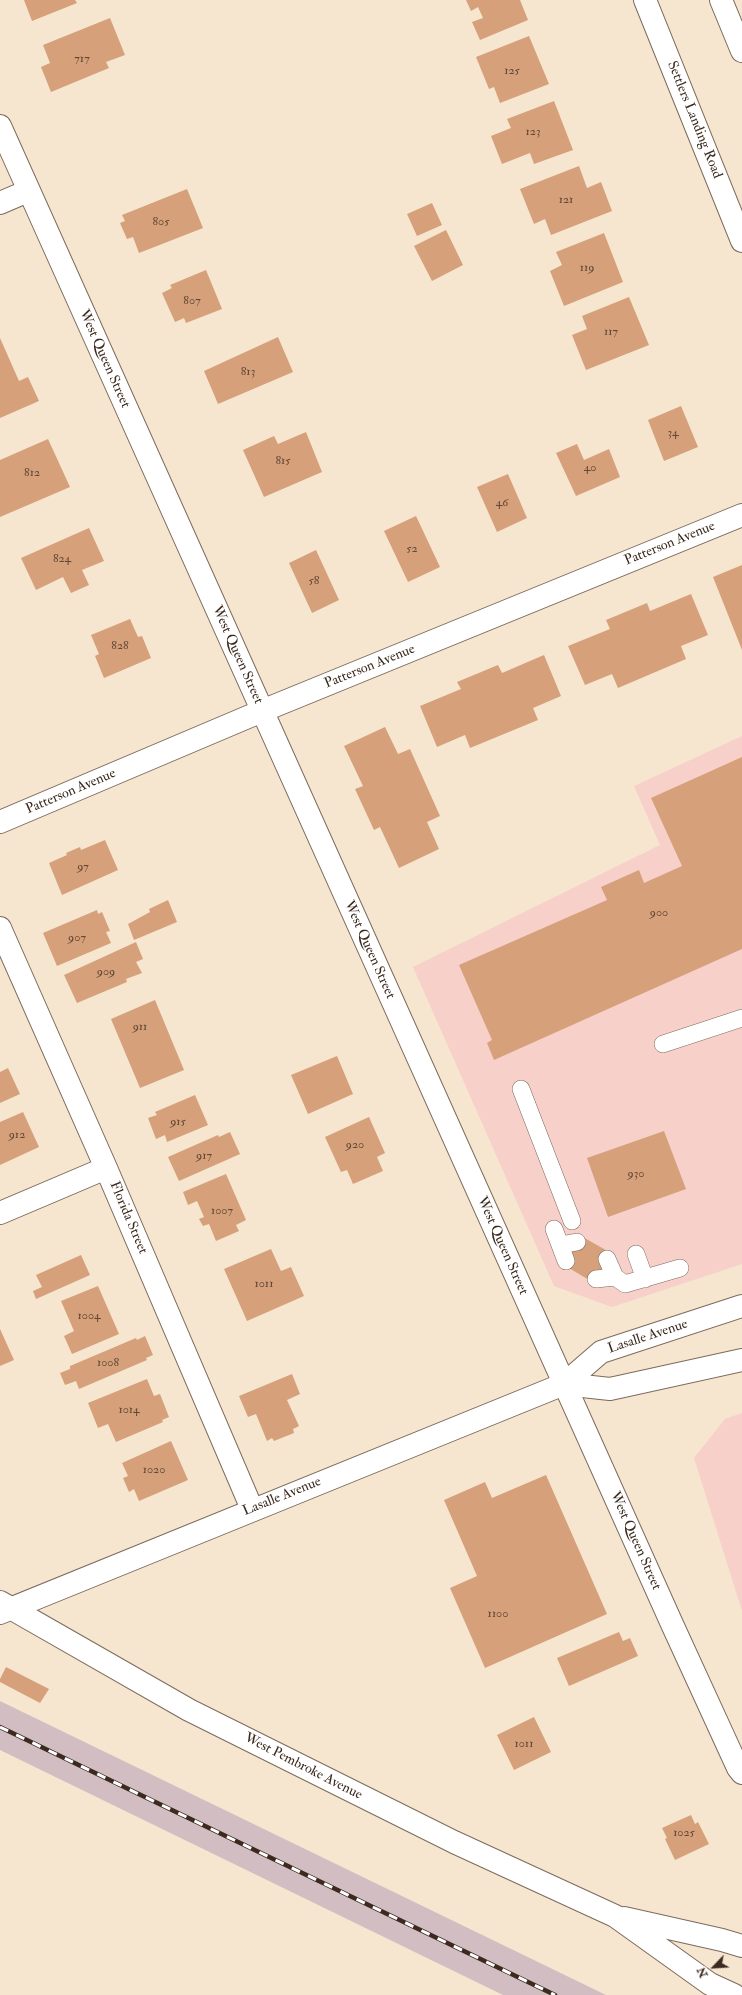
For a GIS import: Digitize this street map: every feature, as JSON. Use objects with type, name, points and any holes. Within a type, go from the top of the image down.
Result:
[{"type":"street","name":"Settlers Landing Road","points":[[645,0],[742,241]]},
{"type":"street","points":[[722,0],[742,51]]},
{"type":"street","name":"West Queen Street","points":[[0,126],[564,1384],[734,1761],[742,1773]]},
{"type":"street","points":[[0,203],[28,191]]},
{"type":"street","name":"Patterson Avenue","points":[[0,822],[262,711],[742,515]]},
{"type":"street","name":"Florida Street","points":[[0,928],[106,1168],[252,1509]]},
{"type":"street","points":[[0,1213],[106,1168]]},
{"type":"street","name":"Lasalle Avenue","points":[[3,1608],[564,1384],[601,1352],[742,1306]]},
{"type":"street","name":"Lasalle Avenue","points":[[564,1384],[610,1389],[742,1360]]},
{"type":"street","name":"West Pembroke Avenue","points":[[3,1608],[189,1710],[454,1842],[615,1916],[710,1984],[734,1995]]},
{"type":"street","name":"West Pembroke Avenue","points":[[615,1916],[722,1940],[742,1946]]},
{"type":"lane","points":[[663,1044],[742,1018]]},
{"type":"lane","points":[[521,1089],[572,1221]]},
{"type":"lane","points":[[554,1229],[563,1253],[577,1242]]},
{"type":"lane","points":[[636,1254],[645,1279]]},
{"type":"lane","points":[[608,1259],[615,1277],[625,1284],[680,1268]]},
{"type":"lane","points":[[596,1279],[615,1277]]},
{"type":"shaded area","points":[[742,736],[742,1264],[612,1307],[554,1286],[413,967],[660,845],[634,786]]},
{"type":"shaded area","points":[[742,1413],[742,1611],[694,1458],[725,1419]]},
{"type":"shaded area","points":[[0,1701],[606,1995],[503,1995],[0,1750]]},
{"type":"building","points":[[24,0],[75,0],[77,3],[32,21]]},
{"type":"building","points":[[466,0],[520,0],[528,20],[480,40],[472,22],[483,18],[478,7],[471,11]]},
{"type":"building","points":[[110,18],[125,55],[106,62],[109,68],[51,92],[41,67],[50,63],[43,45]]},
{"type":"building","points":[[529,36],[549,84],[500,103],[494,87],[489,89],[476,57]]},
{"type":"building","points":[[554,101],[573,150],[534,164],[530,153],[502,164],[491,136],[511,128],[507,119]]},
{"type":"building","points":[[579,166],[587,188],[601,182],[612,211],[551,235],[545,219],[534,224],[520,189]]},
{"type":"building","points":[[187,189],[203,228],[139,253],[133,237],[127,239],[120,223],[125,221],[122,215]]},
{"type":"building","points":[[432,203],[442,225],[417,236],[407,214]]},
{"type":"building","points":[[446,230],[463,265],[432,281],[414,246]]},
{"type":"building","points":[[604,233],[623,282],[564,306],[550,271],[562,265],[556,252]]},
{"type":"building","points":[[206,270],[222,309],[186,323],[184,318],[175,322],[162,293],[172,288],[170,285]]},
{"type":"building","points":[[629,297],[649,345],[586,370],[572,335],[587,329],[582,316]]},
{"type":"building","points":[[278,337],[293,372],[218,404],[204,371]]},
{"type":"building","points":[[0,338],[19,381],[28,377],[39,401],[0,418]]},
{"type":"building","points":[[681,406],[698,447],[664,461],[648,420]]},
{"type":"building","points":[[306,432],[322,472],[264,497],[243,450],[274,436],[278,444]]},
{"type":"building","points":[[48,439],[70,487],[0,517],[0,460]]},
{"type":"building","points":[[577,444],[584,460],[609,449],[620,477],[576,496],[556,453]]},
{"type":"building","points":[[508,474],[527,518],[497,532],[477,487]]},
{"type":"building","points":[[416,516],[440,567],[408,582],[384,531]]},
{"type":"building","points":[[89,528],[104,561],[82,570],[89,585],[71,593],[63,577],[36,590],[21,558]]},
{"type":"building","points":[[316,550],[339,600],[312,613],[289,563]]},
{"type":"building","points":[[742,565],[742,650],[713,577]]},
{"type":"building","points":[[691,594],[708,635],[681,646],[686,659],[618,688],[612,674],[585,685],[568,646],[610,629],[606,620],[647,603],[650,611]]},
{"type":"building","points":[[130,619],[138,637],[142,636],[151,658],[104,678],[95,656],[99,654],[91,635]]},
{"type":"building","points":[[544,655],[561,696],[533,708],[538,720],[470,748],[465,735],[437,747],[420,706],[461,689],[457,682],[498,665],[502,673]]},
{"type":"building","points":[[385,727],[398,754],[410,749],[440,816],[427,822],[439,849],[399,868],[380,827],[374,830],[355,789],[363,786],[344,746]]},
{"type":"building","points":[[742,757],[742,949],[494,1060],[487,1043],[492,1040],[459,965],[607,900],[601,887],[639,870],[644,883],[682,866],[651,798]]},
{"type":"building","points":[[105,840],[118,870],[62,895],[49,863],[80,847],[81,850]]},
{"type":"building","points":[[168,900],[177,922],[134,940],[128,924],[150,912],[149,909]]},
{"type":"building","points":[[97,910],[98,914],[102,912],[110,931],[106,932],[111,943],[57,966],[43,933]]},
{"type":"building","points":[[136,942],[143,959],[136,962],[142,973],[126,979],[127,982],[77,1003],[64,975]]},
{"type":"building","points":[[155,1000],[184,1070],[140,1088],[111,1019]]},
{"type":"building","points":[[337,1056],[353,1094],[308,1114],[291,1075]]},
{"type":"building","points":[[8,1068],[20,1094],[0,1103],[0,1072]]},
{"type":"building","points":[[195,1095],[208,1125],[167,1142],[165,1135],[156,1139],[148,1118],[157,1115],[155,1112]]},
{"type":"building","points":[[23,1112],[39,1147],[0,1165],[0,1122]]},
{"type":"building","points":[[369,1117],[385,1153],[377,1157],[383,1171],[353,1184],[347,1170],[341,1172],[325,1137]]},
{"type":"building","points":[[664,1131],[686,1189],[608,1217],[587,1158]]},
{"type":"building","points":[[230,1132],[240,1154],[179,1181],[168,1157],[218,1135],[219,1137]]},
{"type":"building","points":[[226,1174],[246,1220],[236,1225],[239,1231],[216,1241],[209,1224],[203,1226],[199,1219],[204,1217],[197,1201],[188,1205],[183,1192]]},
{"type":"building","points":[[581,1236],[611,1253],[594,1283],[564,1265]]},
{"type":"building","points":[[271,1249],[281,1271],[291,1267],[304,1296],[247,1321],[224,1269]]},
{"type":"building","points":[[81,1255],[90,1275],[36,1299],[33,1291],[42,1287],[36,1275]]},
{"type":"building","points":[[98,1286],[119,1334],[72,1354],[64,1336],[74,1331],[61,1301]]},
{"type":"building","points":[[0,1329],[14,1360],[0,1366]]},
{"type":"building","points":[[145,1336],[153,1355],[146,1358],[147,1360],[79,1389],[76,1381],[65,1385],[60,1373],[70,1369],[70,1366],[136,1338],[137,1340]]},
{"type":"building","points":[[292,1374],[300,1394],[287,1400],[299,1426],[293,1429],[294,1433],[274,1441],[272,1438],[267,1441],[256,1414],[248,1417],[239,1396]]},
{"type":"building","points":[[147,1379],[154,1396],[160,1394],[169,1417],[162,1420],[163,1422],[116,1442],[108,1424],[98,1428],[88,1403]]},
{"type":"building","points":[[171,1441],[188,1480],[139,1501],[134,1489],[129,1492],[123,1478],[128,1476],[122,1463]]},
{"type":"building","points":[[546,1475],[607,1614],[485,1668],[450,1588],[477,1576],[444,1500],[485,1482],[492,1498]]},
{"type":"building","points":[[619,1632],[623,1641],[630,1638],[638,1656],[569,1686],[557,1658]]},
{"type":"building","points":[[6,1667],[49,1689],[40,1703],[0,1682]]},
{"type":"building","points":[[534,1717],[551,1752],[514,1770],[497,1735]]},
{"type":"building","points":[[691,1815],[695,1824],[698,1822],[709,1844],[675,1860],[665,1839],[667,1838],[662,1828]]},
{"type":"railway","points":[[0,1727],[555,1995]]}]
